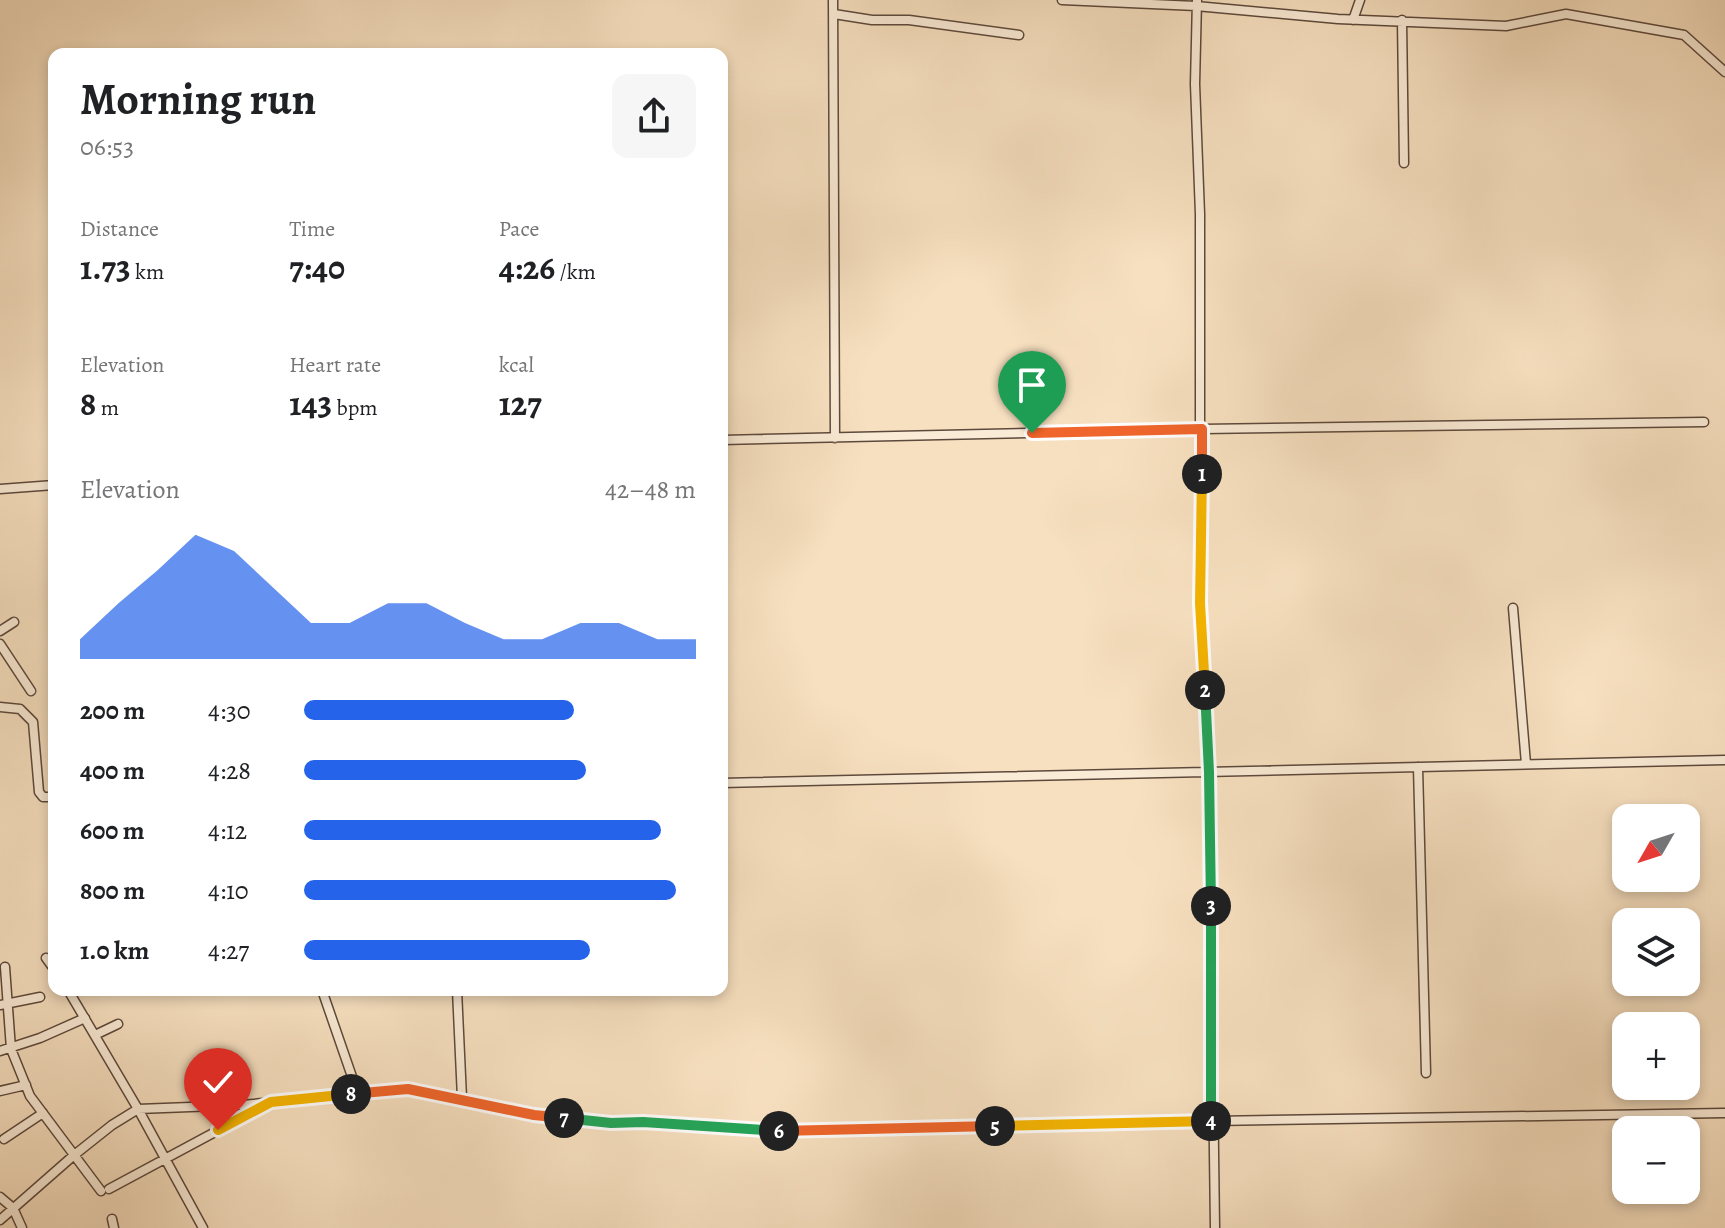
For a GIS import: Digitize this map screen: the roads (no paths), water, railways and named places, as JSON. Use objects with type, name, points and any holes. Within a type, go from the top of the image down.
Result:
[{"type":"street","points":[[833,0],[835,438]]},
{"type":"street","points":[[1062,0],[1196,3],[1353,20],[1506,26],[1566,14],[1684,35],[1725,72]]},
{"type":"street","points":[[1353,20],[1360,0]]},
{"type":"street","points":[[1196,3],[1202,429],[1200,603],[1209,772],[1215,1228]]},
{"type":"street","points":[[834,14],[872,20],[909,20],[1019,35]]},
{"type":"street","points":[[1402,20],[1404,163]]},
{"type":"street","points":[[728,440],[1704,422]]},
{"type":"street","points":[[0,489],[48,485]]},
{"type":"street","points":[[1513,608],[1526,764]]},
{"type":"street","points":[[0,631],[14,622]]},
{"type":"street","points":[[0,644],[31,691]]},
{"type":"street","points":[[0,707],[20,709],[33,722],[39,792],[43,797],[48,797]]},
{"type":"street","points":[[728,783],[1725,760]]},
{"type":"street","points":[[1418,767],[1426,1073]]},
{"type":"street","points":[[5,967],[4,1004],[11,1049],[26,1085],[73,1156],[105,1190],[271,1102]]},
{"type":"street","points":[[72,996],[203,1228]]},
{"type":"street","points":[[324,996],[358,1094]]},
{"type":"street","points":[[457,996],[462,1098]]},
{"type":"street","points":[[4,1004],[40,997]]},
{"type":"street","points":[[0,1051],[85,1018]]},
{"type":"street","points":[[95,1035],[118,1024]]},
{"type":"street","points":[[0,1091],[26,1085]]},
{"type":"street","points":[[0,1220],[73,1156],[138,1109],[271,1102],[408,1089],[534,1115],[611,1123],[643,1122],[757,1131],[1725,1113]]},
{"type":"street","points":[[4,1139],[43,1113]]},
{"type":"street","points":[[0,1197],[13,1208],[22,1228]]}]
